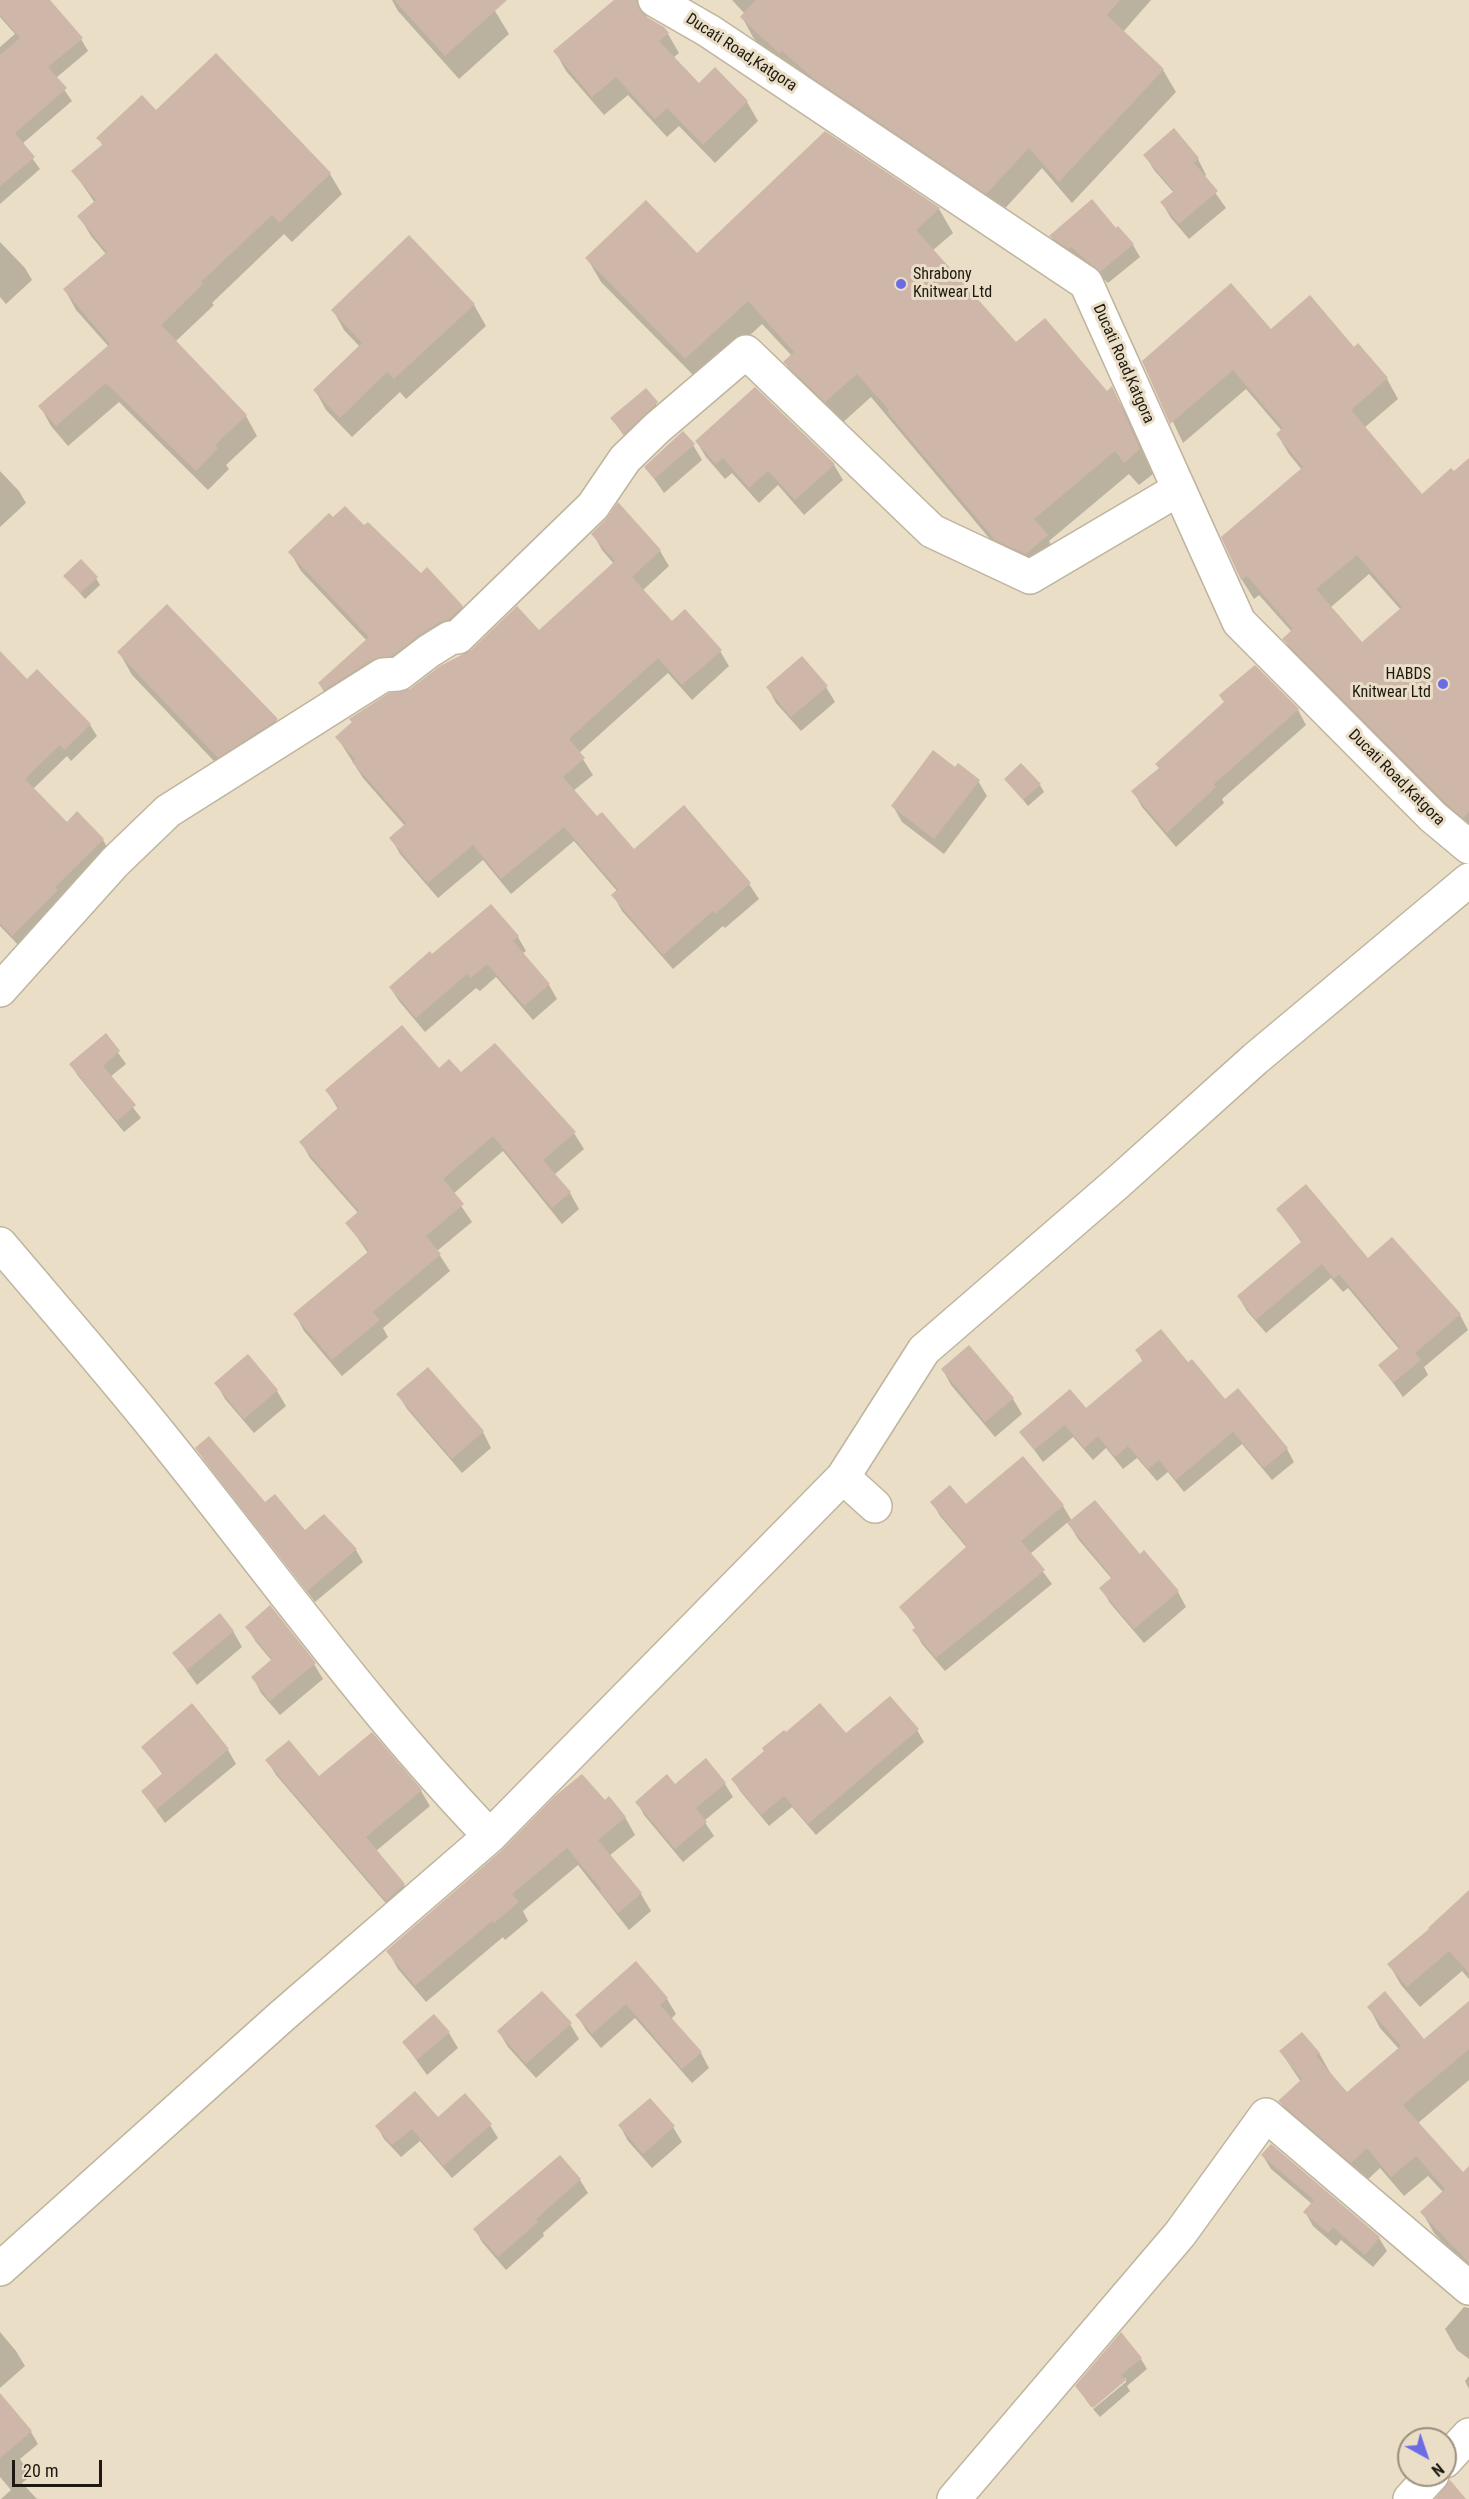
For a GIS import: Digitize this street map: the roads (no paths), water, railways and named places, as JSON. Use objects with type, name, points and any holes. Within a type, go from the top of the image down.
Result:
[{"type":"street","name":"Ducati Road,Katgora","points":[[655,0],[709,31],[1086,283],[1239,622],[1433,817],[1469,847]]},
{"type":"street","points":[[0,990],[115,862],[168,811],[384,675],[399,674],[429,651],[450,638],[458,637],[593,506],[625,459],[657,428],[747,352],[932,531],[1030,576],[1179,489]]},
{"type":"street","points":[[0,2269],[282,2016],[490,1836],[843,1478],[924,1350],[1116,1184],[1255,1059],[1469,880]]},
{"type":"street","points":[[0,1244],[166,1442],[315,1634],[438,1783],[490,1836]]},
{"type":"street","points":[[843,1478],[875,1506]]},
{"type":"street","points":[[954,2499],[1180,2234],[1266,2115],[1469,2288]]},
{"type":"street","points":[[1457,2448],[1469,2435]]},
{"type":"street","points":[[1410,2499],[1421,2487]]},
{"type":"place","name":"Shrabony Knitwear Ltd","points":[[901,284]]},
{"type":"place","name":"HABDS Knitwear Ltd","points":[[1443,684]]}]
